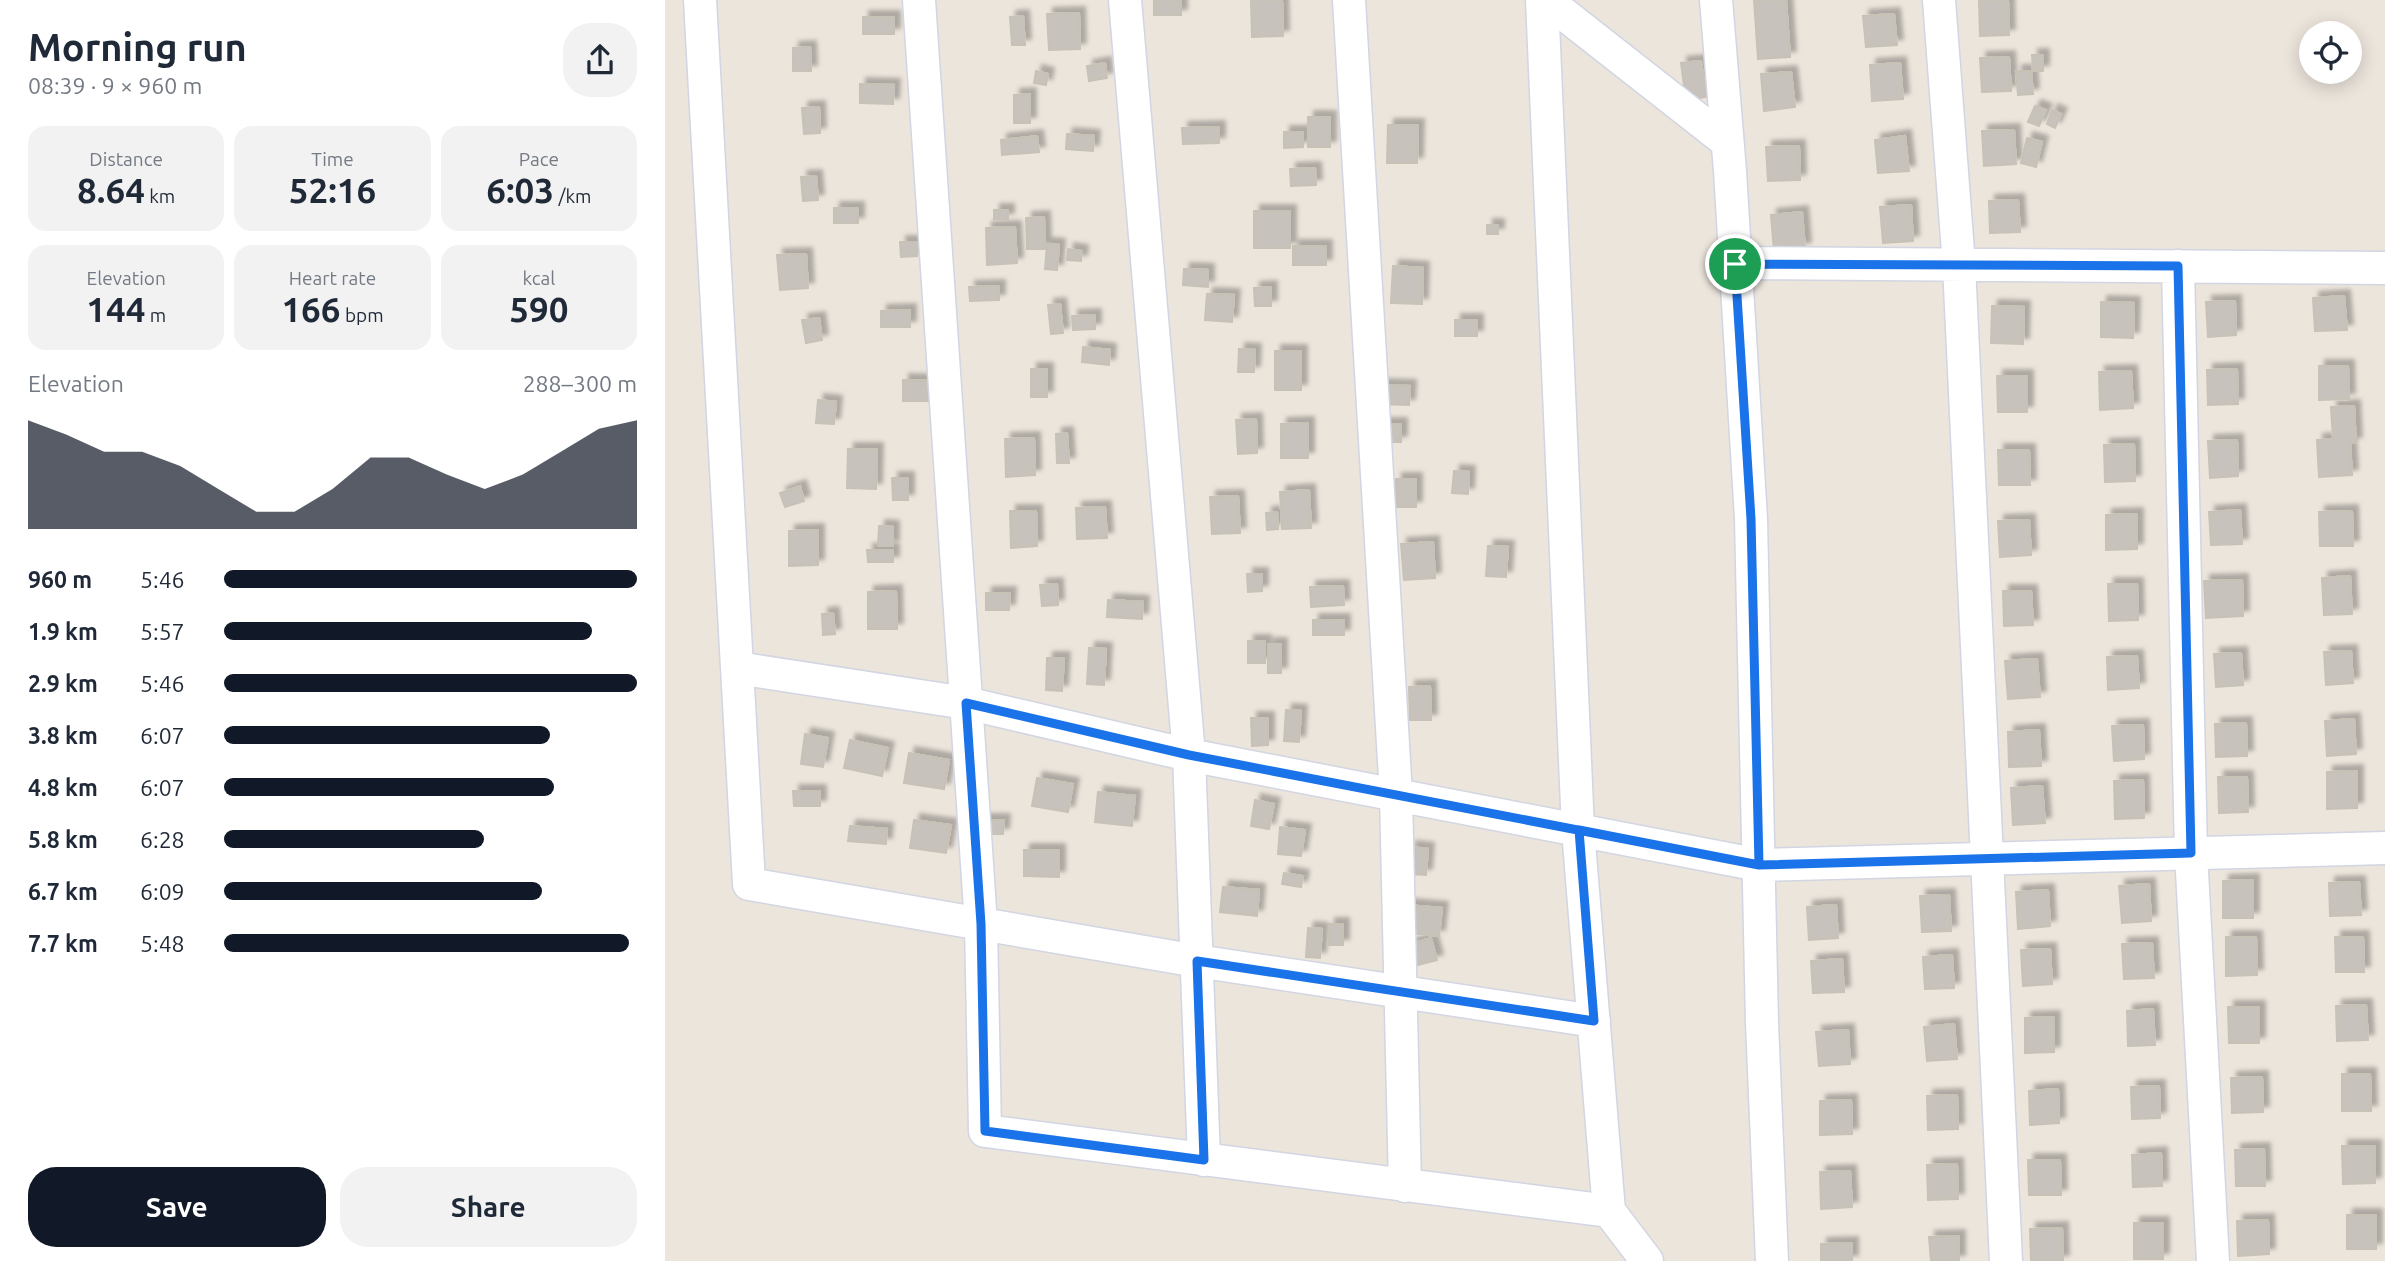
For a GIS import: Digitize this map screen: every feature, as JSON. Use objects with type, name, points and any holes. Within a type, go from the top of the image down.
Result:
[{"type":"street","points":[[700,0],[749,884],[1197,961],[1594,1021]]},
{"type":"street","points":[[919,0],[981,924],[985,1131],[1609,1211]]},
{"type":"street","points":[[1125,0],[1189,755],[1204,1160]]},
{"type":"street","points":[[1349,0],[1396,795],[1405,1186]]},
{"type":"street","points":[[1544,0],[1727,142]]},
{"type":"street","points":[[1544,0],[1579,830],[1609,1211],[1647,1261]]},
{"type":"street","points":[[1716,0],[1751,519],[1772,1261]]},
{"type":"street","points":[[1939,0],[1959,264],[2006,1261]]},
{"type":"street","points":[[1735,264],[2385,268]]},
{"type":"street","points":[[2178,266],[2191,853],[2213,1261]]},
{"type":"street","points":[[737,668],[966,703],[1189,755],[1759,865],[2385,848]]},
{"type":"building","points":[[1154,0],[1181,0],[1181,15],[1154,15]]},
{"type":"building","points":[[1251,0],[1282,0],[1283,36],[1252,37]]},
{"type":"building","points":[[1754,0],[1786,0],[1790,57],[1758,59]]},
{"type":"building","points":[[1979,0],[2008,0],[2009,35],[1980,36]]},
{"type":"building","points":[[1079,13],[1080,49],[1049,50],[1047,14]]},
{"type":"building","points":[[1894,14],[1897,45],[1866,47],[1863,16]]},
{"type":"building","points":[[1023,16],[1025,45],[1012,45],[1010,17]]},
{"type":"building","points":[[863,17],[894,17],[894,34],[863,34]]},
{"type":"building","points":[[810,47],[811,71],[793,71],[793,48]]},
{"type":"building","points":[[2032,55],[2043,55],[2043,71],[2033,71]]},
{"type":"building","points":[[2009,57],[2011,91],[1982,92],[1980,58]]},
{"type":"building","points":[[1701,61],[1706,97],[1686,100],[1681,63]]},
{"type":"building","points":[[1105,63],[1107,78],[1089,81],[1087,66]]},
{"type":"building","points":[[1900,63],[1903,99],[1872,101],[1870,65]]},
{"type":"building","points":[[1036,71],[1048,74],[1046,85],[1034,83]]},
{"type":"building","points":[[2016,71],[2031,71],[2033,94],[2018,95]]},
{"type":"building","points":[[1791,72],[1795,107],[1764,111],[1761,74]]},
{"type":"building","points":[[860,84],[894,85],[893,104],[860,103]]},
{"type":"building","points":[[1030,94],[1030,123],[1014,123],[1014,95]]},
{"type":"building","points":[[2035,106],[2046,110],[2039,126],[2028,122]]},
{"type":"building","points":[[819,107],[820,133],[804,134],[802,108]]},
{"type":"building","points":[[2052,110],[2061,114],[2055,128],[2047,124]]},
{"type":"building","points":[[1308,117],[1330,117],[1330,147],[1308,147]]},
{"type":"building","points":[[1388,125],[1418,125],[1417,163],[1387,163]]},
{"type":"building","points":[[1219,127],[1219,143],[1183,144],[1182,128]]},
{"type":"building","points":[[2014,130],[2016,164],[1984,166],[1982,131]]},
{"type":"building","points":[[1284,132],[1303,132],[1303,147],[1284,148]]},
{"type":"building","points":[[1067,134],[1094,136],[1093,151],[1066,149]]},
{"type":"building","points":[[1037,136],[1039,152],[1002,155],[1001,140]]},
{"type":"building","points":[[1905,136],[1909,171],[1878,173],[1875,140]]},
{"type":"building","points":[[2027,138],[2042,142],[2036,167],[2021,163]]},
{"type":"building","points":[[1799,146],[1800,180],[1768,181],[1766,147]]},
{"type":"building","points":[[1315,168],[1316,185],[1291,186],[1290,169]]},
{"type":"building","points":[[816,176],[818,200],[803,201],[801,177]]},
{"type":"building","points":[[2018,200],[2020,232],[1990,233],[1989,201]]},
{"type":"building","points":[[1911,205],[1913,241],[1883,243],[1880,207]]},
{"type":"building","points":[[834,208],[858,208],[858,223],[834,223]]},
{"type":"building","points":[[994,210],[1008,210],[1008,219],[994,219]]},
{"type":"building","points":[[1254,211],[1290,211],[1290,248],[1254,248]]},
{"type":"building","points":[[1802,212],[1805,248],[1774,251],[1771,215]]},
{"type":"building","points":[[1044,217],[1045,249],[1027,249],[1026,218]]},
{"type":"building","points":[[1487,225],[1498,225],[1498,234],[1487,234]]},
{"type":"building","points":[[1015,227],[1017,263],[987,265],[986,228]]},
{"type":"building","points":[[900,242],[917,242],[917,256],[901,257]]},
{"type":"building","points":[[1047,244],[1059,245],[1057,270],[1045,269]]},
{"type":"building","points":[[1293,246],[1326,246],[1326,265],[1293,265]]},
{"type":"building","points":[[1068,249],[1082,251],[1081,261],[1067,260]]},
{"type":"building","points":[[806,254],[808,288],[780,290],[777,255]]},
{"type":"building","points":[[1393,266],[1423,268],[1422,304],[1391,303]]},
{"type":"building","points":[[1184,269],[1208,270],[1208,287],[1183,285]]},
{"type":"building","points":[[999,286],[999,300],[970,301],[969,287]]},
{"type":"building","points":[[1271,287],[1271,306],[1255,306],[1254,288]]},
{"type":"building","points":[[1207,294],[1234,295],[1232,322],[1205,320]]},
{"type":"building","points":[[2344,296],[2347,330],[2315,331],[2313,298]]},
{"type":"building","points":[[2235,301],[2236,335],[2208,337],[2206,302]]},
{"type":"building","points":[[2101,302],[2134,303],[2133,338],[2101,337]]},
{"type":"building","points":[[1060,304],[1063,333],[1051,334],[1048,305]]},
{"type":"building","points":[[1992,306],[2024,307],[2023,344],[1991,343]]},
{"type":"building","points":[[910,310],[910,327],[881,327],[881,311]]},
{"type":"building","points":[[1095,315],[1095,329],[1073,330],[1072,316]]},
{"type":"building","points":[[819,318],[822,340],[806,343],[802,320]]},
{"type":"building","points":[[1455,320],[1477,320],[1477,336],[1455,336]]},
{"type":"building","points":[[1083,347],[1110,350],[1109,365],[1082,362]]},
{"type":"building","points":[[1239,349],[1255,350],[1254,372],[1238,372]]},
{"type":"building","points":[[1275,351],[1301,351],[1301,390],[1275,390]]},
{"type":"building","points":[[2319,366],[2348,366],[2349,399],[2319,400]]},
{"type":"building","points":[[1031,369],[1047,369],[1047,397],[1031,397]]},
{"type":"building","points":[[2237,369],[2238,404],[2208,405],[2207,370]]},
{"type":"building","points":[[2131,371],[2133,408],[2100,410],[2099,372]]},
{"type":"building","points":[[1997,376],[2027,376],[2027,412],[1998,412]]},
{"type":"building","points":[[903,380],[933,381],[933,401],[903,401]]},
{"type":"building","points":[[1376,385],[1410,386],[1409,405],[1376,404]]},
{"type":"building","points":[[818,400],[836,402],[834,424],[816,423]]},
{"type":"building","points":[[2354,406],[2356,443],[2350,443],[2352,475],[2319,477],[2317,440],[2333,439],[2331,407]]},
{"type":"building","points":[[1256,419],[1257,453],[1238,454],[1236,420]]},
{"type":"building","points":[[1308,423],[1308,458],[1281,458],[1281,424]]},
{"type":"building","points":[[1379,424],[1401,424],[1401,442],[1379,442]]},
{"type":"building","points":[[1067,433],[1069,463],[1057,463],[1056,434]]},
{"type":"building","points":[[1034,438],[1035,475],[1006,477],[1005,439]]},
{"type":"building","points":[[2237,440],[2238,476],[2210,478],[2208,441]]},
{"type":"building","points":[[2134,444],[2135,481],[2105,482],[2104,445]]},
{"type":"building","points":[[848,449],[877,449],[876,489],[847,488]]},
{"type":"building","points":[[1998,450],[2029,450],[2030,485],[1999,485]]},
{"type":"building","points":[[1454,471],[1469,472],[1468,494],[1452,493]]},
{"type":"building","points":[[892,478],[908,478],[908,500],[893,500]]},
{"type":"building","points":[[1396,479],[1416,479],[1416,507],[1396,507]]},
{"type":"building","points":[[800,486],[804,501],[785,507],[780,493]]},
{"type":"building","points":[[1309,490],[1311,528],[1282,529],[1280,492]]},
{"type":"building","points":[[1238,496],[1240,533],[1212,534],[1210,497]]},
{"type":"building","points":[[1105,507],[1107,538],[1077,539],[1076,508]]},
{"type":"building","points":[[2240,510],[2242,544],[2211,545],[2209,512]]},
{"type":"building","points":[[1010,511],[1036,511],[1037,546],[1011,548]]},
{"type":"building","points":[[2352,511],[2353,546],[2320,546],[2319,512]]},
{"type":"building","points":[[1277,512],[1278,529],[1267,530],[1266,513]]},
{"type":"building","points":[[2137,514],[2137,549],[2106,550],[2106,515]]},
{"type":"building","points":[[2029,520],[2031,555],[2000,557],[1998,521]]},
{"type":"building","points":[[879,526],[893,527],[893,546],[878,546]]},
{"type":"building","points":[[818,530],[818,565],[789,566],[789,531]]},
{"type":"building","points":[[1433,542],[1435,578],[1404,580],[1401,544]]},
{"type":"building","points":[[1488,546],[1508,547],[1506,577],[1486,576]]},
{"type":"building","points":[[867,550],[893,550],[893,562],[868,562]]},
{"type":"building","points":[[1247,574],[1262,574],[1262,591],[1248,592]]},
{"type":"building","points":[[2350,576],[2352,614],[2324,615],[2322,578]]},
{"type":"building","points":[[2242,580],[2243,616],[2206,618],[2204,581]]},
{"type":"building","points":[[1057,584],[1058,605],[1042,606],[1040,585]]},
{"type":"building","points":[[2108,584],[2137,584],[2138,620],[2109,621]]},
{"type":"building","points":[[1343,586],[1344,605],[1311,607],[1310,587]]},
{"type":"building","points":[[896,591],[897,629],[868,629],[868,592]]},
{"type":"building","points":[[2003,591],[2031,591],[2033,625],[2004,626]]},
{"type":"building","points":[[986,593],[1010,593],[1009,610],[986,610]]},
{"type":"building","points":[[1108,600],[1143,602],[1142,619],[1107,617]]},
{"type":"building","points":[[833,613],[835,634],[823,635],[822,614]]},
{"type":"building","points":[[1313,620],[1344,620],[1344,635],[1313,635]]},
{"type":"building","points":[[1248,641],[1265,641],[1265,663],[1248,663]]},
{"type":"building","points":[[1268,644],[1281,644],[1281,673],[1268,673]]},
{"type":"building","points":[[1089,648],[1106,649],[1104,685],[1087,684]]},
{"type":"building","points":[[2351,651],[2353,683],[2326,685],[2324,652]]},
{"type":"building","points":[[2241,653],[2243,685],[2216,687],[2214,654]]},
{"type":"building","points":[[2137,656],[2139,688],[2108,690],[2107,657]]},
{"type":"building","points":[[1047,658],[1064,658],[1062,691],[1046,690]]},
{"type":"building","points":[[2037,659],[2040,697],[2008,699],[2005,661]]},
{"type":"building","points":[[1430,686],[1431,720],[1410,720],[1409,687]]},
{"type":"building","points":[[1286,710],[1301,711],[1299,742],[1284,741]]},
{"type":"building","points":[[1251,718],[1268,718],[1268,745],[1252,746]]},
{"type":"building","points":[[2354,719],[2356,754],[2327,756],[2325,721]]},
{"type":"building","points":[[2246,723],[2247,756],[2216,757],[2215,724]]},
{"type":"building","points":[[2143,725],[2144,759],[2114,761],[2112,726]]},
{"type":"building","points":[[2039,730],[2041,766],[2009,767],[2008,732]]},
{"type":"building","points":[[805,734],[828,738],[823,767],[801,764]]},
{"type":"building","points":[[850,740],[888,748],[882,776],[844,768]]},
{"type":"building","points":[[909,753],[949,760],[944,789],[904,783]]},
{"type":"building","points":[[2357,771],[2357,808],[2327,809],[2327,772]]},
{"type":"building","points":[[2218,777],[2247,777],[2248,812],[2219,813]]},
{"type":"building","points":[[1037,778],[1073,784],[1068,812],[1032,806]]},
{"type":"building","points":[[2143,780],[2144,818],[2115,819],[2114,781]]},
{"type":"building","points":[[2042,786],[2045,823],[2013,825],[2011,788]]},
{"type":"building","points":[[793,791],[820,791],[820,806],[794,806]]},
{"type":"building","points":[[1098,792],[1135,796],[1132,826],[1095,822]]},
{"type":"building","points":[[1255,800],[1274,804],[1269,829],[1251,826]]},
{"type":"building","points":[[914,820],[951,825],[946,853],[910,848]]},
{"type":"building","points":[[978,820],[1004,820],[1003,834],[978,834]]},
{"type":"building","points":[[850,826],[887,829],[886,844],[848,841]]},
{"type":"building","points":[[1280,827],[1305,830],[1301,856],[1278,854]]},
{"type":"building","points":[[1410,847],[1428,849],[1426,875],[1409,874]]},
{"type":"building","points":[[1024,850],[1059,850],[1059,877],[1024,876]]},
{"type":"building","points":[[1284,873],[1303,876],[1301,887],[1282,884]]},
{"type":"building","points":[[2253,880],[2253,918],[2223,918],[2223,881]]},
{"type":"building","points":[[2359,882],[2361,915],[2330,916],[2329,883]]},
{"type":"building","points":[[2149,884],[2151,921],[2122,923],[2119,886]]},
{"type":"building","points":[[1223,887],[1259,890],[1257,916],[1220,912]]},
{"type":"building","points":[[2048,890],[2050,926],[2018,929],[2016,892]]},
{"type":"building","points":[[1949,895],[1951,931],[1922,932],[1920,896]]},
{"type":"building","points":[[1407,905],[1442,908],[1439,936],[1405,933]]},
{"type":"building","points":[[1836,905],[1838,938],[1809,940],[1807,907]]},
{"type":"building","points":[[1329,924],[1343,924],[1343,945],[1329,945]]},
{"type":"building","points":[[1308,928],[1322,929],[1320,958],[1306,957]]},
{"type":"building","points":[[2226,937],[2256,937],[2257,975],[2226,976]]},
{"type":"building","points":[[2335,937],[2363,937],[2364,972],[2336,972]]},
{"type":"building","points":[[1431,938],[1437,960],[1414,966],[1408,945]]},
{"type":"building","points":[[2152,943],[2154,978],[2124,979],[2122,944]]},
{"type":"building","points":[[2050,949],[2052,984],[2023,986],[2021,950]]},
{"type":"building","points":[[1952,955],[1954,988],[1925,989],[1923,957]]},
{"type":"building","points":[[1842,959],[1844,992],[1813,993],[1811,961]]},
{"type":"building","points":[[2366,1005],[2368,1040],[2337,1041],[2336,1006]]},
{"type":"building","points":[[2228,1007],[2259,1007],[2259,1043],[2229,1043]]},
{"type":"building","points":[[2153,1009],[2155,1045],[2128,1046],[2127,1011]]},
{"type":"building","points":[[2054,1017],[2054,1052],[2025,1053],[2025,1018]]},
{"type":"building","points":[[1954,1024],[1957,1059],[1927,1061],[1924,1027]]},
{"type":"building","points":[[1848,1030],[1850,1064],[1819,1066],[1816,1032]]},
{"type":"building","points":[[2342,1074],[2370,1074],[2371,1111],[2342,1111]]},
{"type":"building","points":[[2262,1077],[2263,1112],[2232,1113],[2231,1078]]},
{"type":"building","points":[[2159,1086],[2160,1118],[2132,1119],[2131,1087]]},
{"type":"building","points":[[2058,1089],[2059,1123],[2030,1125],[2029,1091]]},
{"type":"building","points":[[1957,1095],[1958,1129],[1928,1130],[1927,1096]]},
{"type":"building","points":[[1851,1100],[1852,1134],[1820,1135],[1820,1101]]},
{"type":"building","points":[[2342,1146],[2375,1146],[2375,1183],[2343,1184]]},
{"type":"building","points":[[2264,1149],[2265,1186],[2236,1186],[2235,1150]]},
{"type":"building","points":[[2161,1153],[2162,1186],[2133,1187],[2132,1155]]},
{"type":"building","points":[[2028,1160],[2060,1160],[2061,1195],[2029,1195]]},
{"type":"building","points":[[1957,1164],[1958,1199],[1928,1200],[1927,1165]]},
{"type":"building","points":[[1850,1171],[1852,1207],[1821,1209],[1820,1172]]},
{"type":"building","points":[[2347,1215],[2376,1215],[2376,1249],[2347,1249]]},
{"type":"building","points":[[2268,1220],[2269,1254],[2238,1256],[2237,1221]]},
{"type":"building","points":[[2134,1223],[2163,1223],[2163,1259],[2134,1259]]},
{"type":"building","points":[[2062,1228],[2063,1261],[2031,1261],[2030,1229]]},
{"type":"building","points":[[1959,1236],[1959,1261],[1931,1261],[1929,1237]]},
{"type":"building","points":[[1852,1243],[1852,1261],[1821,1261],[1821,1244]]},
{"type":"route","points":[[1735,264],[1751,519],[1759,865],[1189,755],[966,703],[981,924],[985,1131],[1204,1160],[1197,961],[1594,1021],[1579,830],[1759,865],[2191,853],[2178,266],[1735,264]]}]
